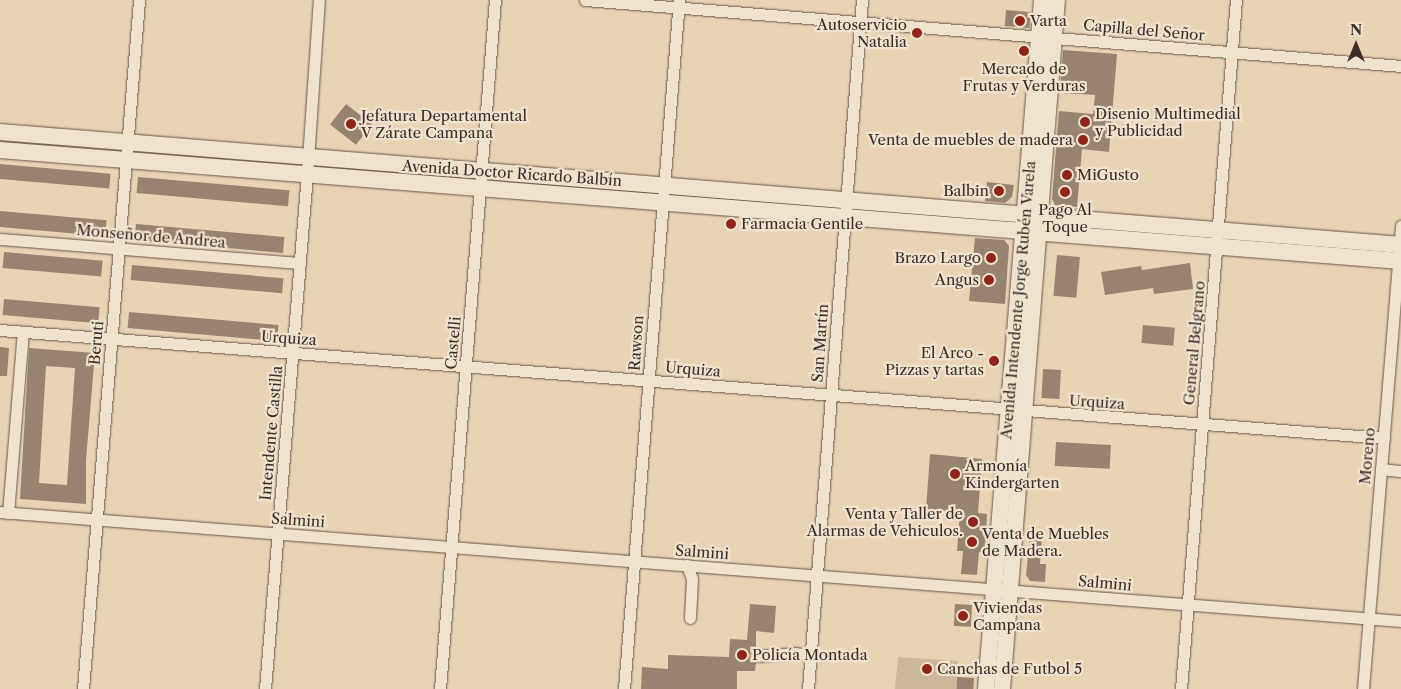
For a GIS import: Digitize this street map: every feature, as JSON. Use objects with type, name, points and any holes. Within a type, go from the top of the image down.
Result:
[{"type":"main road","name":"Avenida Intendente Jorge Rubén Varela","points":[[1002,689],[1002,590],[1046,37],[1042,0]]},
{"type":"main road","name":"Avenida Intendente Jorge Rubén Varela","points":[[1046,37],[1057,0]]},
{"type":"main road","name":"Avenida Doctor Ricardo Balbín","points":[[0,132],[127,143],[480,188],[662,202],[846,209],[1400,253]]},
{"type":"main road","name":"Avenida Doctor Ricardo Balbín","points":[[0,150],[126,160],[482,171],[664,184],[846,209]]},
{"type":"main road","name":"Avenida Intendente Jorge Rubén Varela","points":[[986,689],[1002,590]]},
{"type":"street","name":"Beruti","points":[[83,689],[138,0]]},
{"type":"street","name":"Intendente Castilla","points":[[265,689],[293,353],[319,0]]},
{"type":"street","name":"Castelli","points":[[440,689],[495,0]]},
{"type":"street","name":"Capilla del Señor","points":[[585,0],[678,4],[1401,66]]},
{"type":"street","name":"San Martín","points":[[808,689],[862,0]]},
{"type":"street","name":"General Belgrano","points":[[1181,689],[1236,0]]},
{"type":"street","name":"Rawson","points":[[624,689],[678,4]]},
{"type":"street","name":"Moreno","points":[[1363,689],[1401,226]]},
{"type":"street","name":"Monseñor de Andrea","points":[[0,239],[300,263]]},
{"type":"street","name":"Urquiza","points":[[0,330],[1016,411],[1384,438]]},
{"type":"street","points":[[4,512],[23,332]]},
{"type":"street","points":[[1381,469],[1401,471]]},
{"type":"street","name":"Salmini","points":[[4,512],[1401,621]]},
{"type":"street","points":[[687,565],[692,579],[690,618]]},
{"type":"street","points":[[756,656],[795,653],[811,655]]},
{"type":"shaded area","name":"Canchas de Futbol 5","points":[[898,657],[958,661],[956,689],[895,689]]},
{"type":"building","name":"Varta","points":[[1006,10],[1031,12],[1030,28],[1005,26]]},
{"type":"building","points":[[1063,50],[1117,54],[1109,152],[1082,149],[1077,207],[1055,205],[1052,199],[1059,111],[1093,114],[1095,95],[1060,93]]},
{"type":"building","name":"Jefatura Departamental V Zárate Campana","points":[[346,104],[372,124],[356,145],[330,124]]},
{"type":"building","points":[[0,164],[111,174],[109,189],[0,179]]},
{"type":"building","points":[[138,177],[289,190],[288,206],[137,193]]},
{"type":"building","name":"Balbin","points":[[987,182],[1014,185],[1012,197],[1005,203],[985,201]]},
{"type":"building","points":[[0,211],[107,220],[105,236],[0,227]]},
{"type":"building","points":[[136,224],[284,237],[283,253],[135,240]]},
{"type":"building","points":[[975,238],[1004,240],[1009,246],[1005,304],[969,301]]},
{"type":"building","points":[[4,252],[103,261],[101,277],[3,268]]},
{"type":"building","points":[[1057,255],[1080,257],[1076,298],[1053,296]]},
{"type":"building","points":[[1190,263],[1193,289],[1154,294],[1153,288],[1105,295],[1101,272],[1141,266],[1142,270]]},
{"type":"building","points":[[132,265],[283,278],[282,293],[131,280]]},
{"type":"building","points":[[4,299],[100,307],[98,323],[3,315]]},
{"type":"building","points":[[129,312],[278,325],[277,341],[128,328]]},
{"type":"building","points":[[1143,325],[1175,328],[1173,346],[1141,343]]},
{"type":"building","points":[[0,347],[9,348],[7,376],[0,376]]},
{"type":"building","points":[[29,348],[95,353],[86,460],[86,504],[20,499]],"holes":[[[46,366],[75,368],[67,485],[39,483]]]},
{"type":"building","points":[[1043,369],[1061,370],[1059,399],[1041,398]]},
{"type":"building","points":[[1056,442],[1111,445],[1110,469],[1055,466]]},
{"type":"building","name":"Armonía Kindergarten","points":[[930,454],[982,459],[978,513],[987,514],[985,553],[979,552],[977,575],[961,574],[963,551],[957,551],[960,512],[926,509]]},
{"type":"building","points":[[1030,537],[1042,538],[1040,564],[1046,564],[1045,582],[1030,581],[1026,575]]},
{"type":"building","points":[[750,604],[776,606],[774,633],[756,631],[756,648],[751,650],[749,656],[750,661],[756,663],[755,671],[737,671],[737,689],[641,689],[642,667],[668,669],[668,655],[729,657],[730,639],[747,640]]},
{"type":"building","name":"Viviendas Campana","points":[[955,604],[972,605],[971,627],[954,626]]},
{"type":"building","points":[[957,677],[974,678],[973,689],[956,689]]},
{"type":"place","name":"Varta","points":[[1020,21]]},
{"type":"place","name":"Autoservicio Natalia","points":[[917,33]]},
{"type":"place","name":"Mercado de Frutas y Verduras","points":[[1024,51]]},
{"type":"place","name":"Disenio Multimedial y Publicidad","points":[[1085,122]]},
{"type":"place","name":"Jefatura Departamental V Zárate Campana","points":[[351,124]]},
{"type":"place","name":"Venta de muebles de madera","points":[[1083,140]]},
{"type":"place","name":"MiGusto","points":[[1067,175]]},
{"type":"place","name":"Balbin","points":[[999,191]]},
{"type":"place","name":"Pago Al Toque","points":[[1065,192]]},
{"type":"place","name":"Farmacia Gentile","points":[[731,224]]},
{"type":"place","name":"Brazo Largo","points":[[991,258]]},
{"type":"place","name":"Angus","points":[[989,280]]},
{"type":"place","name":"El Arco - Pizzas y tartas","points":[[994,361]]},
{"type":"place","name":"Armonía Kindergarten","points":[[955,474]]},
{"type":"place","name":"Venta y Taller de Alarmas de Vehiculos.","points":[[973,522]]},
{"type":"place","name":"Venta de Muebles de Madera.","points":[[972,542]]},
{"type":"place","name":"Viviendas Campana","points":[[963,616]]},
{"type":"place","name":"Policía Montada","points":[[742,655]]},
{"type":"place","name":"Canchas de Futbol 5","points":[[927,669]]}]
